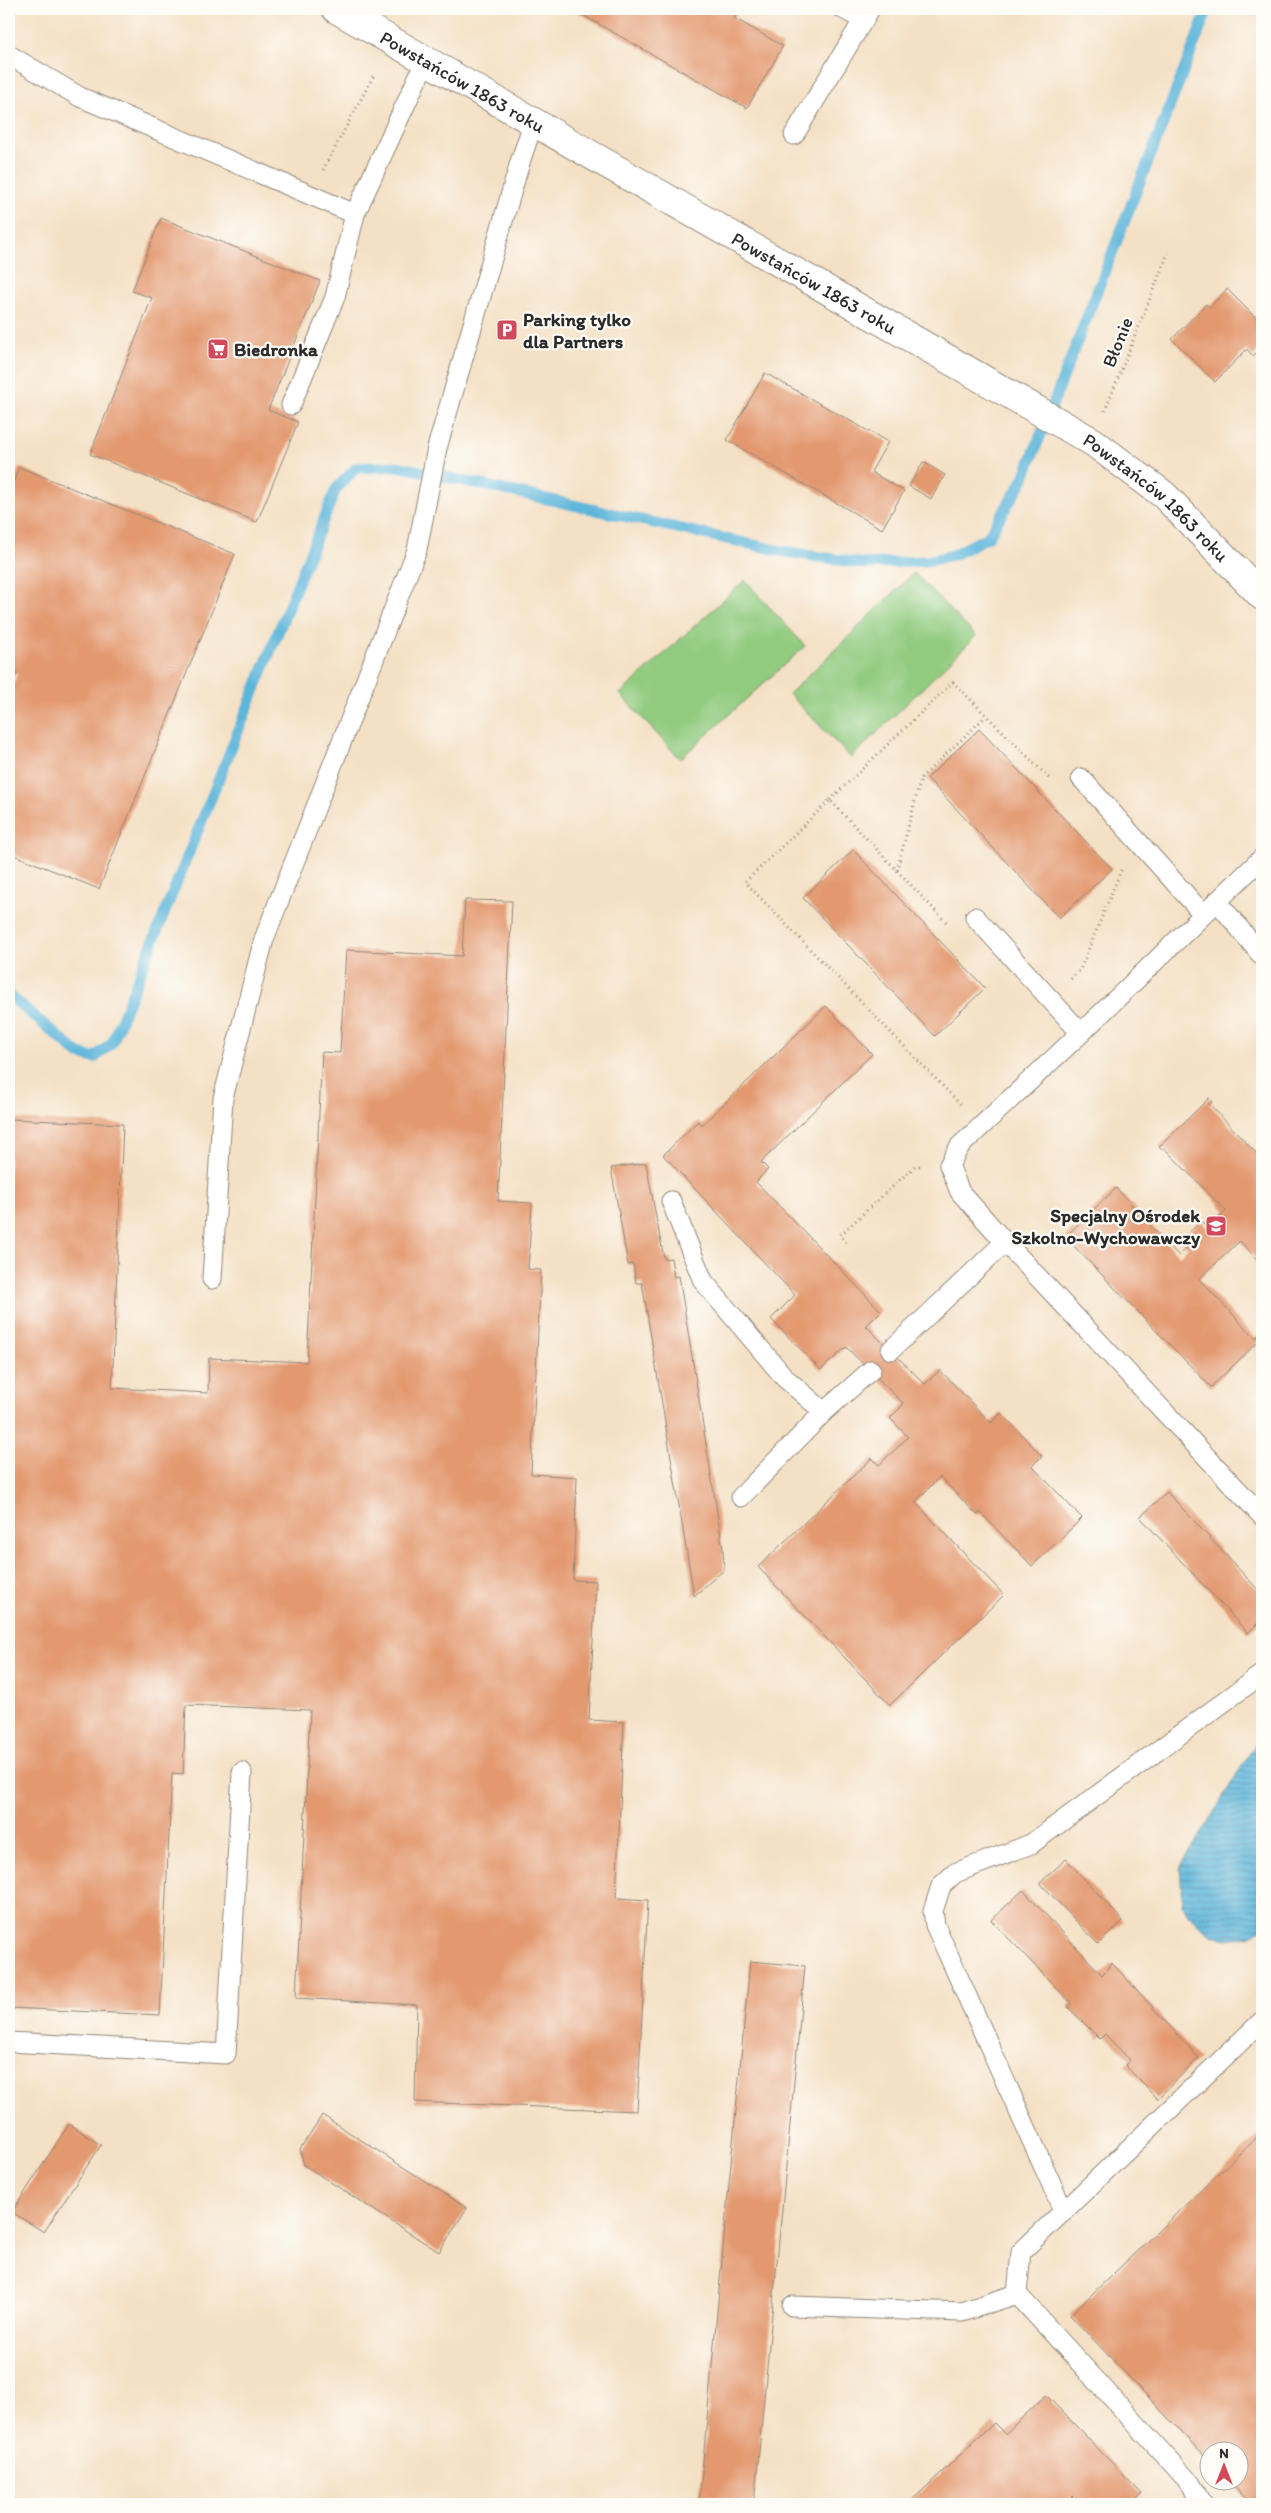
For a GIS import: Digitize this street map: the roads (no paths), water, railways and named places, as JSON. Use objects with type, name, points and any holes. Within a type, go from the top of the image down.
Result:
[{"type":"street","name":"Powstańców 1863 roku","points":[[336,9],[1086,437],[1164,495],[1262,596]]},
{"type":"lane","points":[[794,135],[867,14],[843,9]]},
{"type":"lane","points":[[9,55],[80,97],[355,214]]},
{"type":"lane","points":[[291,405],[335,297],[355,214],[426,60]]},
{"type":"lane","points":[[212,1279],[223,1098],[264,939],[417,550],[437,448],[521,159],[534,121]]},
{"type":"lane","points":[[1080,778],[1203,914]]},
{"type":"lane","points":[[1262,858],[1081,1033],[960,1146],[949,1165],[960,1192],[1004,1242],[1262,1516]]},
{"type":"lane","points":[[1217,902],[1262,956]]},
{"type":"lane","points":[[975,918],[1081,1033]]},
{"type":"lane","points":[[670,1201],[703,1281],[785,1378],[824,1412]]},
{"type":"lane","points":[[891,1350],[1004,1242]]},
{"type":"lane","points":[[741,1498],[824,1412],[871,1370]]},
{"type":"lane","points":[[1064,2212],[935,1925],[933,1911],[941,1886],[955,1873],[1031,1844],[1262,1674]]},
{"type":"lane","points":[[9,2042],[226,2054],[242,1772]]},
{"type":"lane","points":[[1202,2504],[1191,2484],[1017,2294],[1022,2252],[1262,2022]]},
{"type":"lane","points":[[792,2306],[962,2312],[1017,2294]]},
{"type":"water","points":[[1262,1733],[1262,1929],[1248,1936],[1227,1939],[1211,1934],[1193,1920],[1183,1905],[1180,1868]]},
{"type":"waterway","points":[[9,995],[79,1054],[94,1058],[112,1043],[336,489],[356,468],[397,466],[781,551],[865,564],[927,561],[953,555],[988,537],[1023,480],[1208,9]]},
{"type":"place","name":"Parking tylko dla Partners","points":[[507,330]]},
{"type":"place","name":"Biedronka","points":[[218,349]]},
{"type":"place","name":"Specjalny Ośrodek Szkolno-Wychowawczy","points":[[1216,1226]]}]
